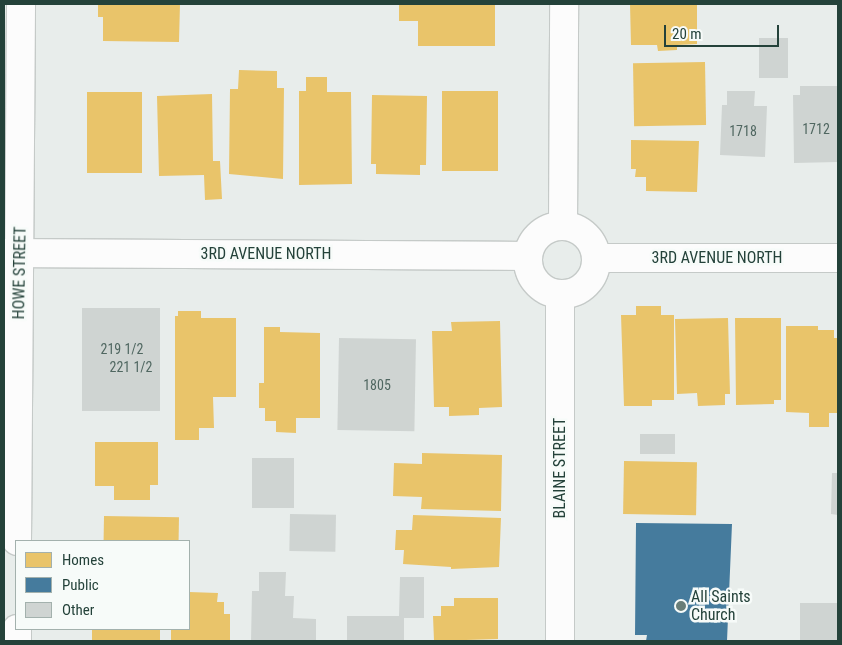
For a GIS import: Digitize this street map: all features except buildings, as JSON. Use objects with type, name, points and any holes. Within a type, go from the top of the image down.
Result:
[{"type":"street","name":"HOWE STREET","points":[[17,540],[12,253],[21,4]]},
{"type":"street","points":[[563,226],[564,4]]},
{"type":"street","points":[[563,226],[582,232],[590,240],[596,258],[594,273],[589,282],[571,294],[560,295],[540,287],[529,268],[528,256],[538,236],[548,229],[563,226]]},
{"type":"street","name":"3RD AVENUE NORTH","points":[[12,253],[528,256]]},
{"type":"street","name":"3RD AVENUE NORTH","points":[[596,258],[838,258]]},
{"type":"street","name":"BLAINE STREET","points":[[560,295],[560,641]]},
{"type":"place","name":"All Saints Church","points":[[681,606]]}]
